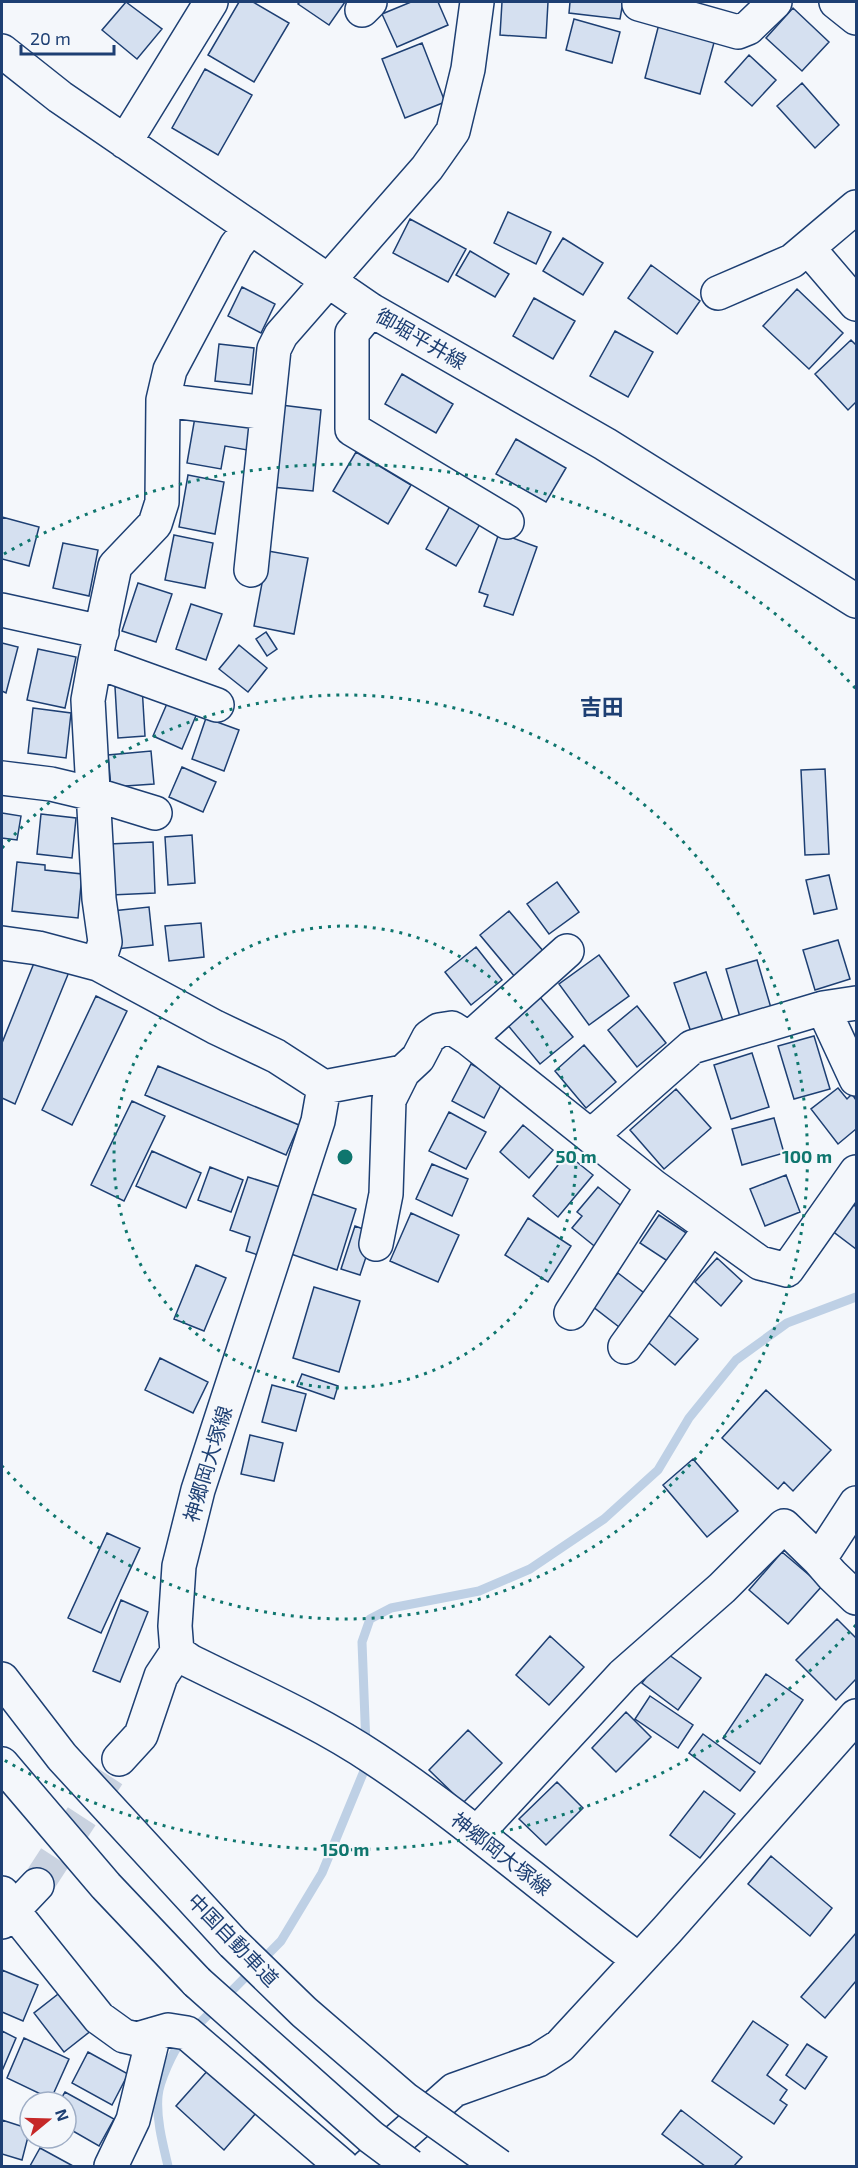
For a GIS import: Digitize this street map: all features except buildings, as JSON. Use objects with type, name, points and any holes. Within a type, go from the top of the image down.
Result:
[{"type":"main road","points":[[125,142],[211,2]]},
{"type":"main road","points":[[251,570],[273,349],[281,335],[427,168],[453,131],[468,69],[477,2]]},
{"type":"main road","points":[[639,2],[639,4],[738,32],[748,28],[775,2]]},
{"type":"main road","points":[[836,2],[856,18]]},
{"type":"main road","name":"御堀平井線","points":[[2,51],[60,97],[371,310],[605,444],[856,601]]},
{"type":"main road","points":[[718,293],[792,261],[856,207]]},
{"type":"main road","points":[[98,964],[105,942],[99,899],[88,700],[98,647],[115,566],[155,524],[162,502],[163,400],[170,370],[236,246],[250,228]]},
{"type":"main road","points":[[808,248],[856,304]]},
{"type":"main road","points":[[371,310],[352,333],[352,429],[507,522]]},
{"type":"main road","points":[[163,400],[267,413]]},
{"type":"main road","points":[[2,610],[98,647],[217,705]]},
{"type":"main road","points":[[2,778],[51,784],[155,813]]},
{"type":"main road","points":[[2,943],[38,948],[98,964],[215,1028],[276,1056],[324,1088],[403,1072]]},
{"type":"main road","points":[[469,1039],[567,951]]},
{"type":"main road","points":[[591,1136],[692,1047],[823,1008],[856,1004]]},
{"type":"main road","points":[[823,1008],[856,1079]]},
{"type":"main road","points":[[376,1244],[386,1194],[389,1100],[403,1072],[418,1058],[429,1037],[439,1030],[452,1028],[469,1039],[653,1186],[759,1263],[787,1270],[856,1172]]},
{"type":"main road","name":"神郷岡大塚線","points":[[324,1088],[318,1120],[198,1490],[179,1566],[175,1626],[177,1652],[190,1661],[319,1724],[367,1754],[477,1833],[639,1960]]},
{"type":"main road","points":[[571,1313],[653,1186]]},
{"type":"main road","points":[[625,1347],[710,1229]]},
{"type":"main road","points":[[819,1560],[856,1503]]},
{"type":"main road","points":[[477,1833],[623,1675],[722,1588],[784,1526],[856,1598]]},
{"type":"main road","points":[[119,1759],[141,1734],[161,1676],[177,1652]]},
{"type":"main road","name":"中国自動車道","points":[[2,1679],[62,1757],[233,1943],[304,2012],[405,2099],[499,2166]]},
{"type":"main road","points":[[368,2166],[454,2090],[538,2060],[560,2046],[856,1716]]},
{"type":"main road","points":[[5,1769],[106,1886],[197,1982],[372,2137],[410,2166]]},
{"type":"main road","points":[[37,1885],[6,1909],[99,2018],[124,2036],[137,2039],[168,2030],[187,2033],[342,2166]]},
{"type":"main road","points":[[111,2166],[133,2121],[154,2034]]},
{"type":"waterway","points":[[366,1746],[362,1642],[370,1619],[391,1608],[479,1591],[530,1569],[604,1519],[658,1470],[689,1418],[736,1360],[787,1323],[856,1297]]},
{"type":"waterway","points":[[192,2031],[281,1941],[322,1873],[364,1771],[365,1759]]},
{"type":"waterway","points":[[168,2166],[159,2123],[158,2096],[167,2067],[182,2041]]},
{"type":"tunnel","points":[[37,1885],[119,1759]]},
{"type":"district","name":"吉田","points":[[602,707]]}]
